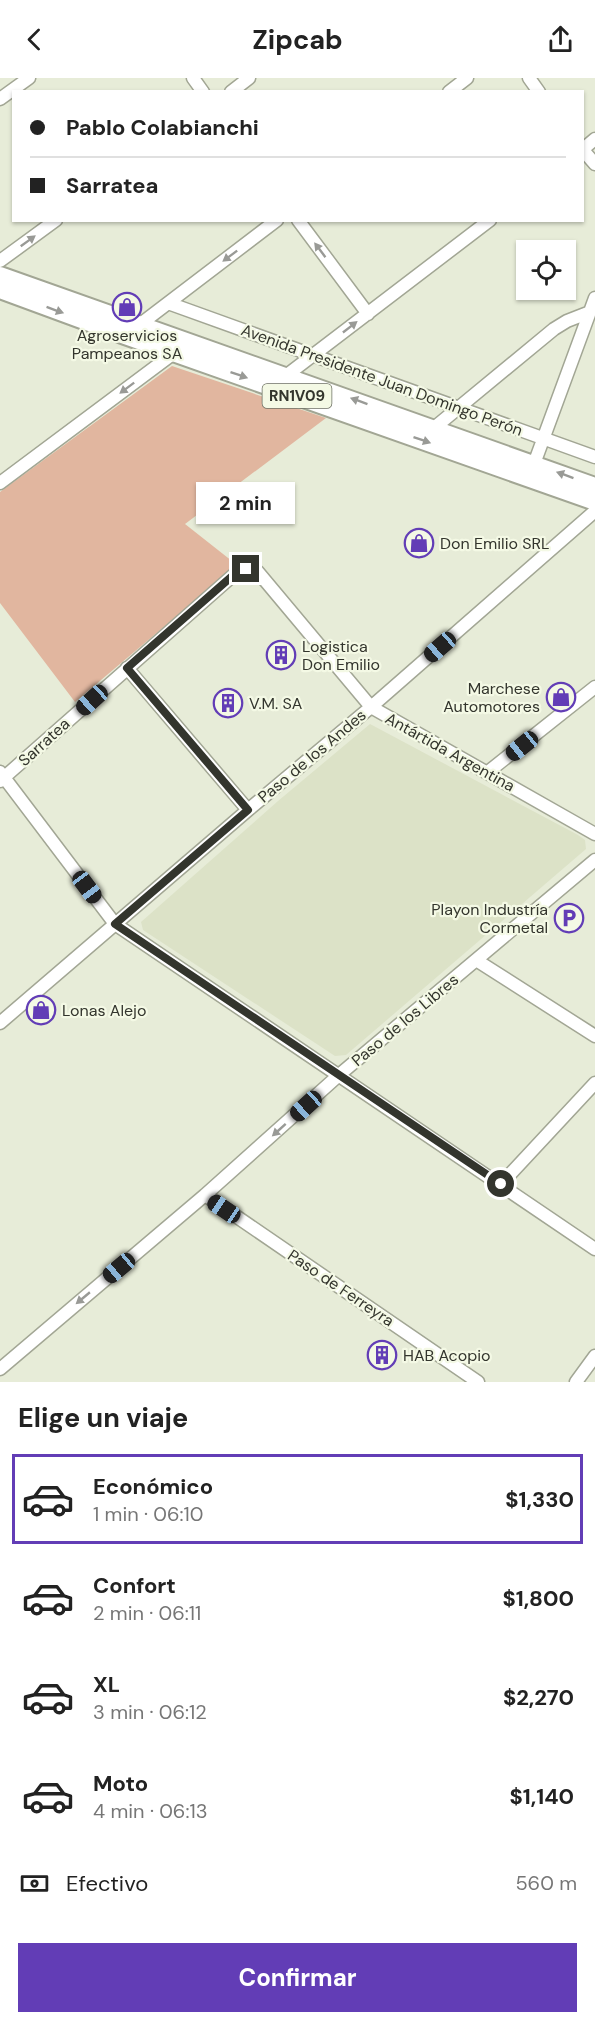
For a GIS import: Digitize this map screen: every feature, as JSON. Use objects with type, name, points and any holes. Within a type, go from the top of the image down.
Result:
[{"type":"main road","name":"Avenida Presidente Juan Domingo Perón","points":[[0,275],[595,486]]},
{"type":"main road","name":"RN1V09","points":[[0,290],[595,502]]},
{"type":"street","points":[[12,90],[29,78]]},
{"type":"street","points":[[234,90],[249,78]]},
{"type":"street","points":[[452,90],[467,78]]},
{"type":"street","points":[[584,152],[595,164]]},
{"type":"street","points":[[0,261],[53,222]]},
{"type":"street","points":[[125,336],[274,222]]},
{"type":"street","points":[[299,222],[368,314]]},
{"type":"street","points":[[287,375],[486,222]]},
{"type":"street","points":[[534,464],[595,298]]},
{"type":"street","name":"Avenida Presidente Juan Domingo Perón","points":[[168,303],[595,457]]},
{"type":"street","points":[[434,428],[554,329],[590,312]]},
{"type":"street","points":[[0,483],[174,353]]},
{"type":"street","name":"Paso de los Andes","points":[[0,1023],[371,707],[595,511]]},
{"type":"street","name":"Antártida Argentina","points":[[253,569],[258,572],[371,707],[595,834]]},
{"type":"street","name":"Sarratea","points":[[1,777],[238,571],[253,569]]},
{"type":"street","points":[[127,668],[248,810]]},
{"type":"street","points":[[488,772],[595,687]]},
{"type":"street","points":[[1,777],[112,927],[320,1072]]},
{"type":"street","name":"Paso de los Libres","points":[[0,1369],[205,1196],[339,1076],[595,861]]},
{"type":"street","points":[[112,927],[339,1076],[595,1249]]},
{"type":"street","points":[[476,960],[595,1036]]},
{"type":"street","points":[[501,1184],[595,1083]]},
{"type":"street","name":"Paso de Ferreyra","points":[[205,1196],[478,1382]]},
{"type":"street","points":[[576,1382],[595,1356]]},
{"type":"shaded area","points":[[172,366],[326,418],[185,524],[237,565],[75,702],[0,603],[0,492]]},
{"type":"shaded area","points":[[370,724],[578,835],[585,840],[586,849],[346,1055],[335,1056],[143,930],[141,922],[278,801]]},
{"type":"place","name":"Agroservicios Pampeanos SA","points":[[127,307]]},
{"type":"place","name":"Don Emilio SRL","points":[[419,543]]},
{"type":"place","name":"Logistica Don Emilio","points":[[281,655]]},
{"type":"place","name":"Marchese Automotores","points":[[561,697]]},
{"type":"place","name":"V.M. SA","points":[[228,703]]},
{"type":"place","name":"Playon Industría Cormetal","points":[[569,918]]},
{"type":"place","name":"Lonas Alejo","points":[[41,1010]]},
{"type":"place","name":"HAB Acopio","points":[[382,1355]]},
{"type":"route","points":[[246,569],[238,571],[127,668],[248,810],[115,924],[501,1184]]}]
